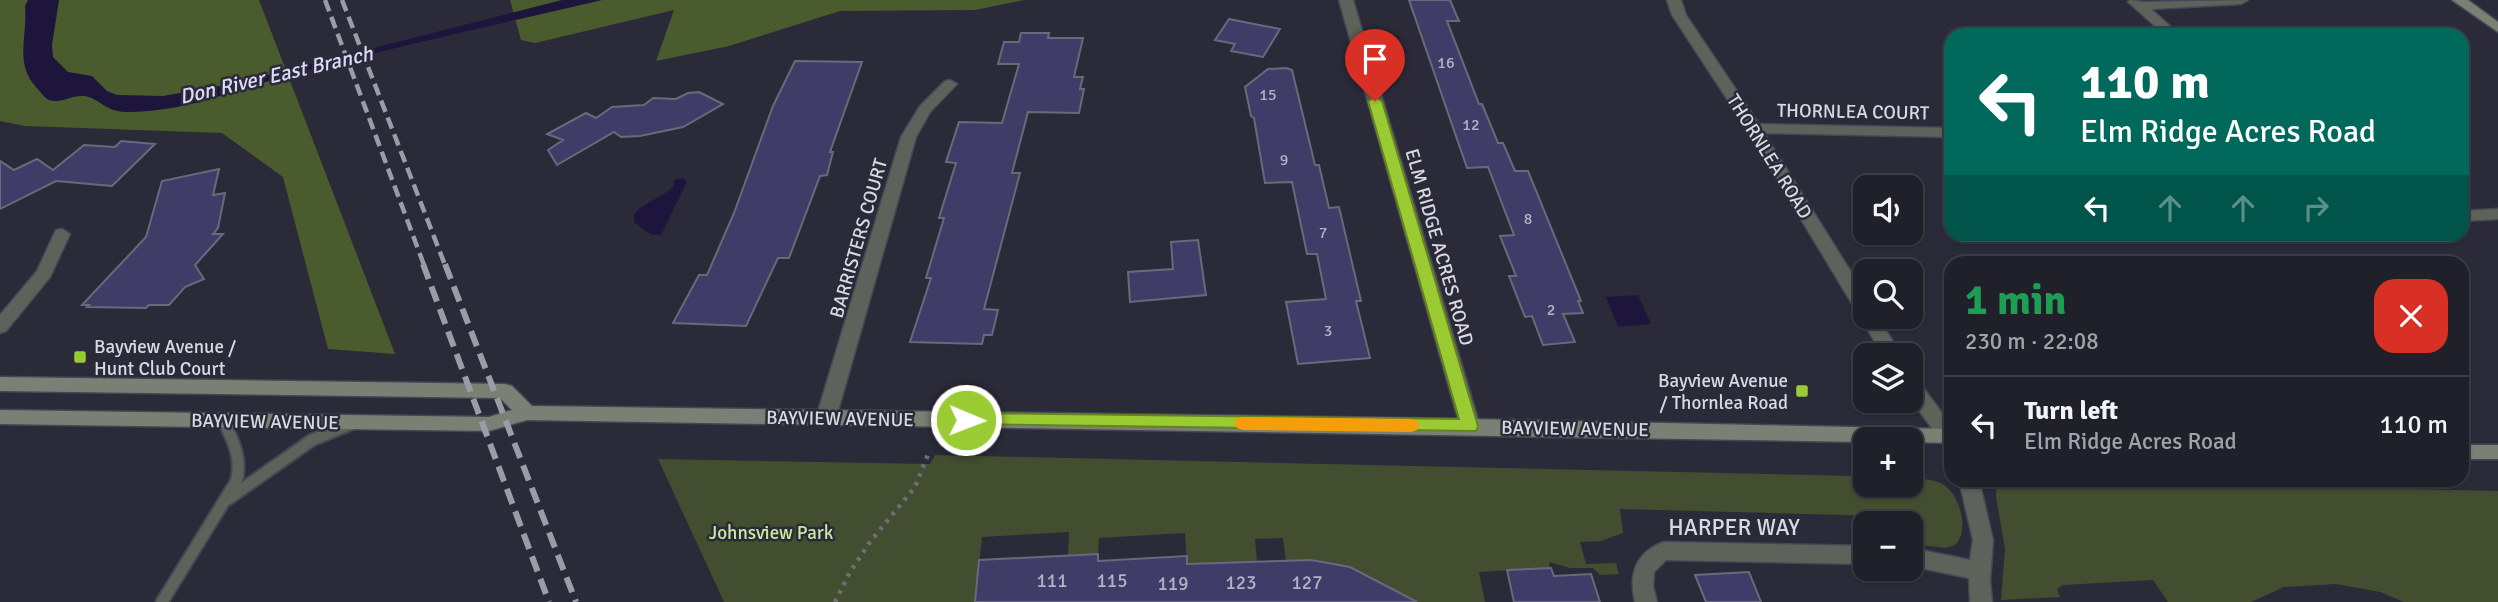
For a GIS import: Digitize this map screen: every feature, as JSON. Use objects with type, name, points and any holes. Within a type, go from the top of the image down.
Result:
[{"type":"main road","points":[[2459,0],[2498,28]]},
{"type":"main road","name":"BAYVIEW AVENUE","points":[[0,384],[505,391],[527,413]]},
{"type":"main road","name":"BAYVIEW AVENUE","points":[[0,417],[489,424],[527,413],[1470,426],[1944,437]]},
{"type":"main road","points":[[2469,452],[2498,452]]},
{"type":"street","name":"ELM RIDGE ACRES ROAD","points":[[1346,0],[1470,426]]},
{"type":"street","name":"THORNLEA ROAD","points":[[1674,0],[1679,15],[1754,128],[1853,290]]},
{"type":"street","points":[[2136,3],[2241,0]]},
{"type":"street","points":[[2136,3],[2165,28]]},
{"type":"street","name":"BARRISTERS COURT","points":[[826,418],[903,161],[905,140],[918,116],[950,84]]},
{"type":"street","name":"THORNLEA COURT","points":[[1754,128],[1944,132]]},
{"type":"street","points":[[2469,216],[2498,214]]},
{"type":"street","points":[[0,327],[44,273],[62,234]]},
{"type":"street","points":[[1923,401],[1944,428]]},
{"type":"street","points":[[1971,487],[1983,540],[1979,571],[1981,602]]},
{"type":"street","name":"HARPER WAY","points":[[1646,602],[1642,584],[1644,570],[1651,558],[1664,551],[1853,555]]},
{"type":"street","points":[[1923,559],[1979,571]]},
{"type":"lane","points":[[162,602],[226,501],[239,472],[232,439],[223,420]]},
{"type":"lane","points":[[226,501],[312,440],[355,422]]},
{"type":"path","points":[[835,602],[850,572],[870,542],[915,487],[929,452]]},
{"type":"green space","points":[[0,0],[259,0],[395,354],[328,349],[283,177],[222,133],[25,126],[0,121]]},
{"type":"green space","points":[[510,0],[1024,0],[975,10],[840,11],[729,46],[656,61],[674,10],[535,43],[521,40]]},
{"type":"green space","name":"Johnsview Park","points":[[935,455],[1853,476],[1853,497],[1923,497],[1923,479],[1937,482],[1950,490],[1961,514],[1962,532],[1955,545],[1946,548],[1923,545],[1923,511],[1853,511],[1853,515],[1620,509],[1623,533],[1601,541],[1580,542],[1586,564],[1616,563],[1619,574],[1600,575],[1593,568],[1570,568],[1549,562],[1550,568],[1479,572],[1485,602],[1408,602],[1350,567],[1311,560],[1286,561],[1283,538],[1255,539],[1257,561],[1187,565],[1185,533],[1099,538],[1098,554],[1068,556],[1069,532],[982,537],[975,602],[724,602],[658,459],[930,464]]},
{"type":"green space","points":[[1997,487],[2322,487],[2498,491],[2498,602],[2404,602],[2380,592],[2336,584],[2284,587],[2251,602],[2168,602],[2153,580],[2063,585],[2057,589],[2060,597],[2001,600],[2005,549]]},
{"type":"water","name":"Don River East Branch","points":[[28,0],[59,0],[52,45],[53,57],[68,72],[92,76],[107,91],[117,95],[163,96],[236,83],[562,0],[602,0],[307,70],[195,103],[126,112],[113,110],[89,97],[78,96],[52,101],[43,95],[25,69],[23,48],[25,6]]},
{"type":"water","points":[[683,178],[687,181],[661,235],[651,235],[634,222],[634,214],[670,190],[674,186],[674,180]]},
{"type":"water","points":[[1638,295],[1651,324],[1618,327],[1606,297]]},
{"type":"building","points":[[1409,0],[1450,0],[1459,21],[1447,21],[1479,104],[1482,104],[1498,143],[1503,143],[1515,171],[1528,171],[1581,301],[1578,301],[1583,313],[1563,314],[1575,342],[1543,345],[1532,316],[1525,317],[1509,276],[1516,276],[1500,236],[1514,235],[1488,167],[1467,168]]},
{"type":"building","points":[[1229,19],[1280,29],[1263,57],[1231,51],[1235,44],[1215,40]]},
{"type":"building","points":[[1021,33],[1049,33],[1048,38],[1083,38],[1074,77],[1083,77],[1080,89],[1084,89],[1079,113],[1028,112],[1012,173],[1020,173],[984,309],[998,310],[992,335],[984,335],[982,344],[910,342],[931,278],[926,278],[944,218],[939,218],[956,163],[946,162],[959,122],[1002,123],[1019,64],[998,64],[1004,42],[1019,42]]},
{"type":"building","points":[[795,61],[862,62],[830,152],[833,152],[827,175],[820,176],[789,258],[778,258],[746,326],[673,323],[699,275],[707,275],[734,213],[773,106]]},
{"type":"building","points":[[1268,69],[1292,70],[1315,165],[1319,165],[1329,208],[1339,207],[1361,301],[1356,301],[1370,358],[1298,364],[1286,302],[1326,299],[1317,254],[1307,254],[1292,182],[1265,183],[1254,118],[1251,116],[1245,87]]},
{"type":"building","points":[[699,92],[723,104],[683,127],[640,136],[621,137],[614,132],[557,165],[548,150],[563,140],[547,134],[586,113],[596,118],[612,107],[644,105],[653,98],[676,99],[688,93]]},
{"type":"building","points":[[121,141],[155,144],[112,186],[56,181],[0,209],[0,161],[14,170],[37,159],[53,170],[84,145],[115,147]]},
{"type":"building","points":[[219,169],[213,195],[225,193],[218,228],[213,234],[223,234],[195,265],[204,279],[185,287],[169,305],[149,305],[146,308],[82,305],[146,237],[162,181]]},
{"type":"building","points":[[1198,240],[1206,295],[1130,302],[1128,272],[1173,269],[1171,242]]},
{"type":"building","points":[[1098,554],[1098,561],[1187,556],[1187,564],[1311,560],[1350,567],[1417,602],[975,602],[979,560]]},
{"type":"building","points":[[1551,568],[1554,576],[1591,574],[1600,602],[1514,602],[1507,570]]},
{"type":"building","points":[[1749,572],[1761,602],[1706,602],[1695,575]]},
{"type":"railway","points":[[325,0],[424,265]]},
{"type":"railway","points":[[342,0],[445,265]]},
{"type":"railway","points":[[423,264],[549,602]]},
{"type":"railway","points":[[445,264],[576,602]]},
{"type":"slow traffic","points":[[1243,423],[1411,425]]},
{"type":"place","name":"Bayview Avenue / Hunt Club Court","points":[[80,357]]},
{"type":"place","name":"Bayview Avenue / Thornlea Road","points":[[1802,391]]},
{"type":"route","points":[[966,420],[1470,426],[1375,101]]}]
